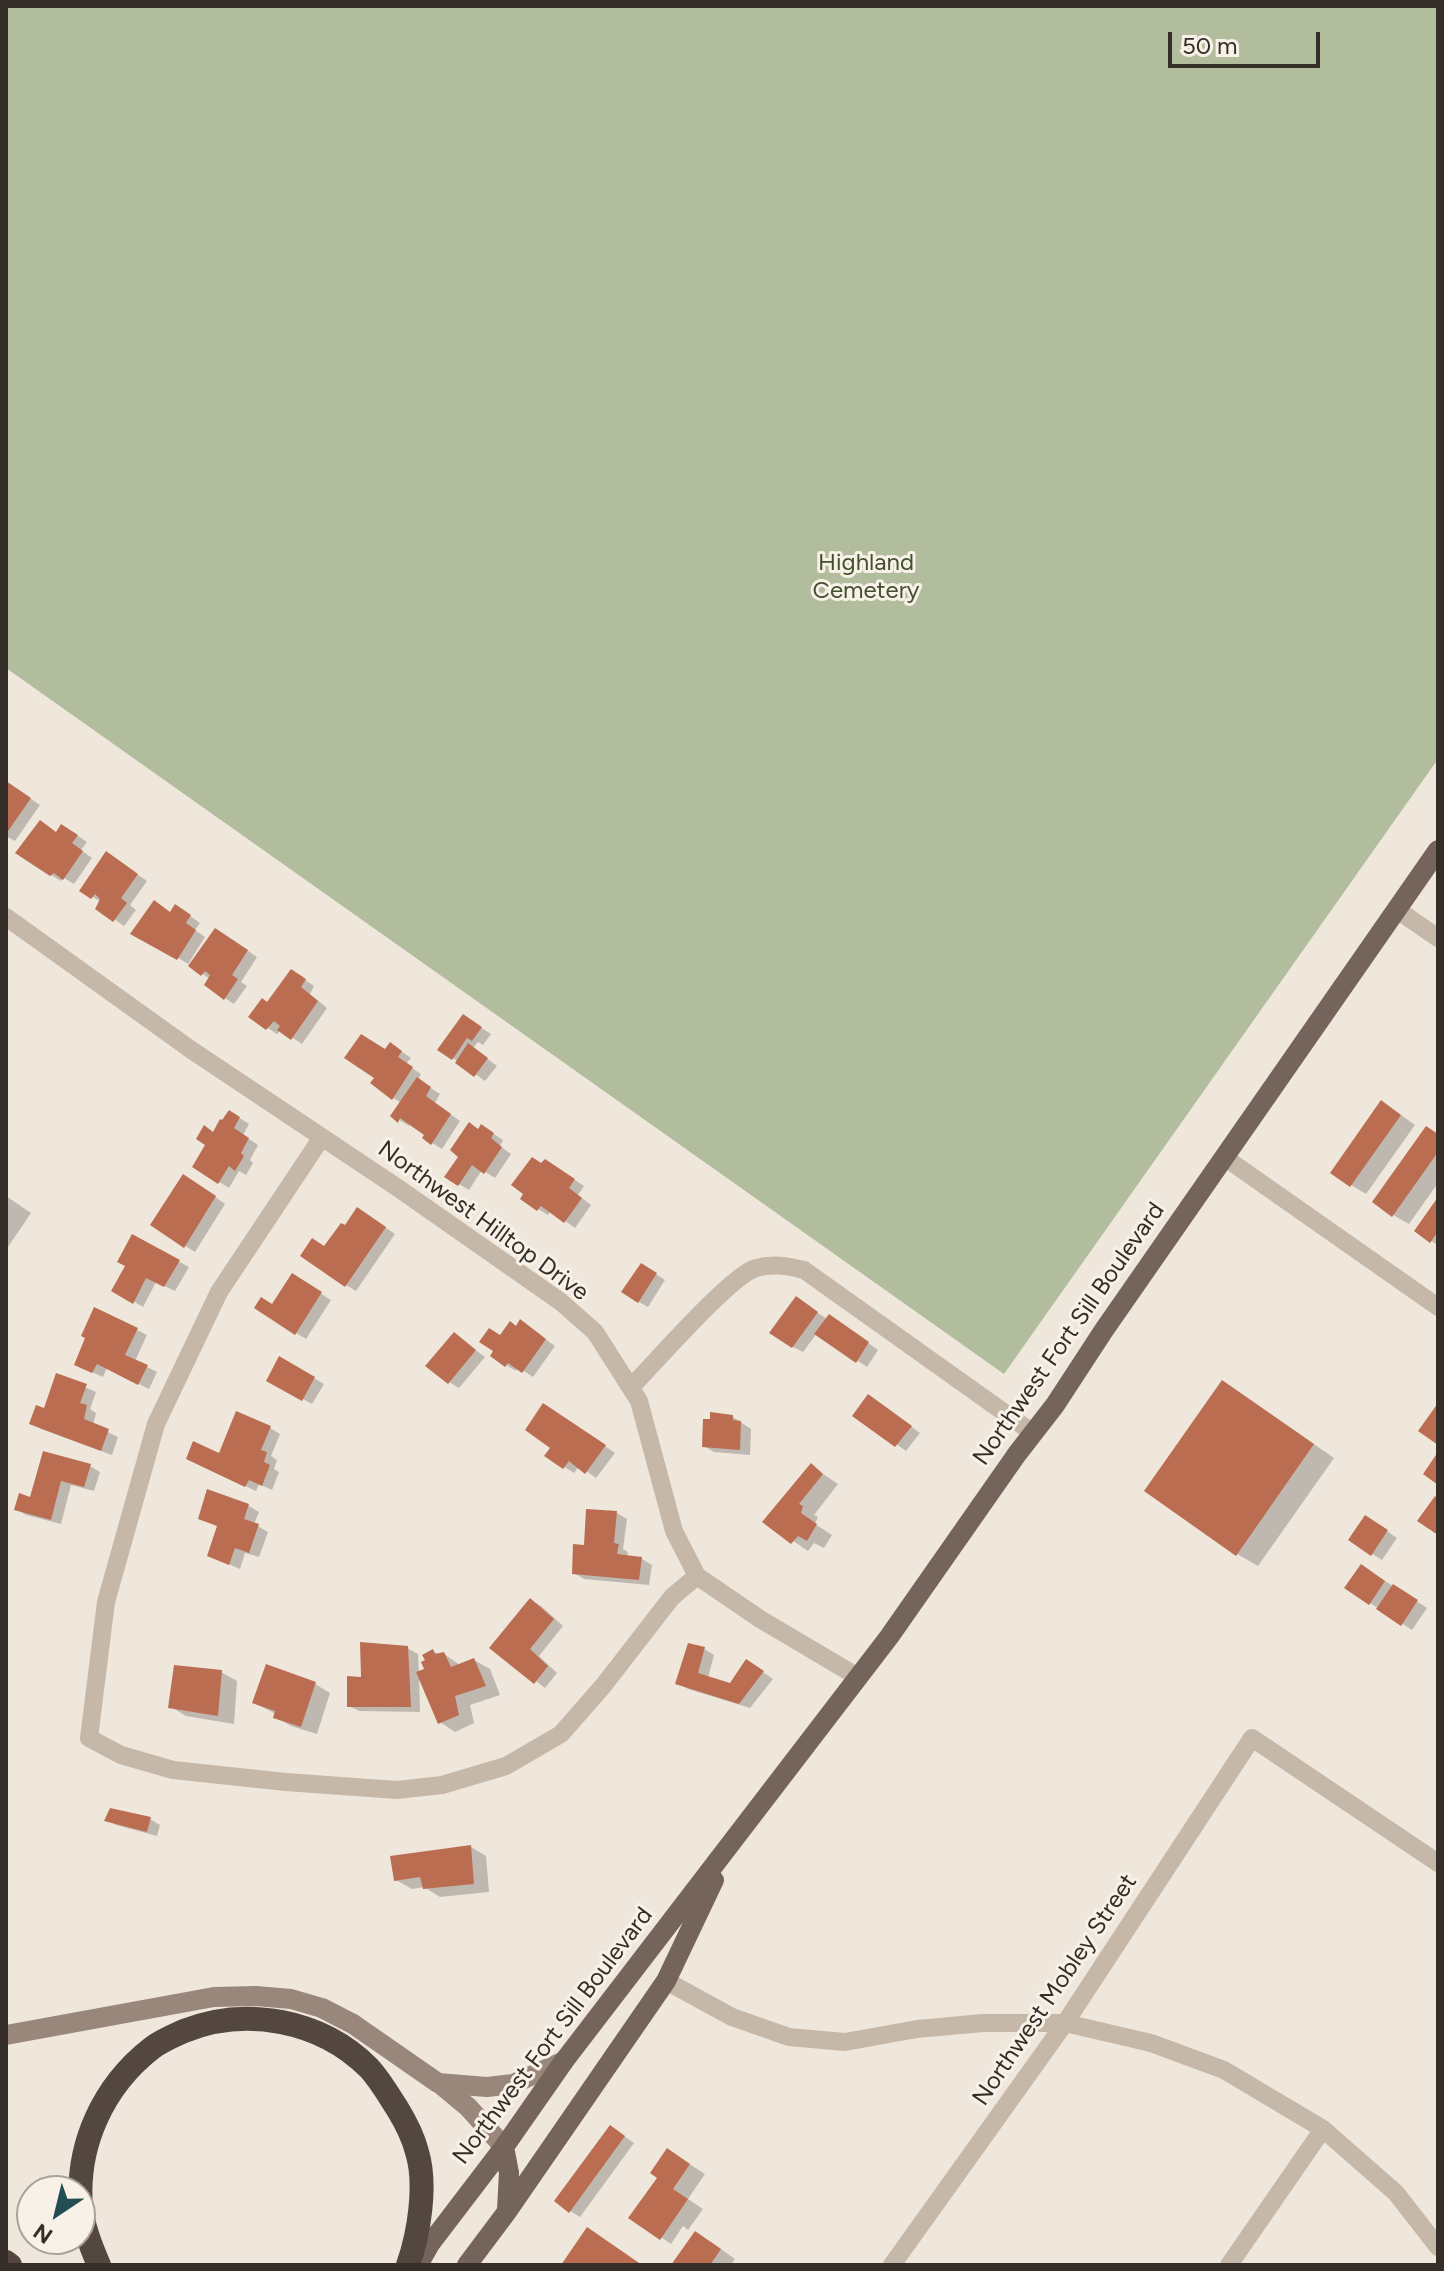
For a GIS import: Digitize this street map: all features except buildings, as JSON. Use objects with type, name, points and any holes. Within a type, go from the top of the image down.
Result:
[{"type":"highway","points":[[99,2265],[88,2239],[81,2209],[81,2174],[85,2148],[104,2102],[133,2065],[153,2046],[197,2026],[242,2019],[284,2022],[330,2039],[368,2067],[383,2086],[404,2121],[418,2153],[421,2178],[418,2228],[408,2265]]},
{"type":"main road","name":"Northwest Fort Sill Boulevard","points":[[418,2265],[430,2244],[564,2061],[936,1572],[1438,850]]},
{"type":"main road","name":"Northwest Fort Sill Boulevard","points":[[467,2265],[666,1981],[733,1841]]},
{"type":"main road","points":[[504,2147],[509,2173],[506,2213]]},
{"type":"street","points":[[1396,909],[1438,938]]},
{"type":"street","name":"Northwest Hilltop Drive","points":[[6,917],[190,1049],[561,1302],[595,1332],[639,1401],[674,1531],[697,1576],[760,1619],[858,1677]]},
{"type":"street","points":[[322,1137],[219,1292],[156,1424],[106,1602],[89,1738],[121,1755],[173,1770],[397,1790],[442,1785],[506,1766],[561,1734],[603,1686],[672,1597],[697,1576]]},
{"type":"street","points":[[1224,1157],[1438,1307]]},
{"type":"street","points":[[631,1387],[727,1289],[753,1268],[783,1265],[804,1270],[1033,1433]]},
{"type":"street","name":"Northwest Mobley Street","points":[[892,2265],[1065,2023],[1252,1738],[1438,1863]]},
{"type":"street","points":[[666,1981],[732,2017],[789,2037],[845,2042],[917,2029],[983,2023],[1065,2023],[1151,2043],[1224,2070],[1323,2129],[1396,2193],[1438,2247]]},
{"type":"street","points":[[6,2035],[214,1997],[291,1999],[322,2008],[353,2024],[438,2083],[468,2107],[504,2147]]},
{"type":"street","points":[[438,2083],[487,2087],[513,2084],[564,2061]]},
{"type":"street","points":[[1229,2265],[1323,2129]]},
{"type":"green space","name":"Highland Cemetery","points":[[6,6],[1438,6],[1438,759],[1004,1374],[6,668]]}]
